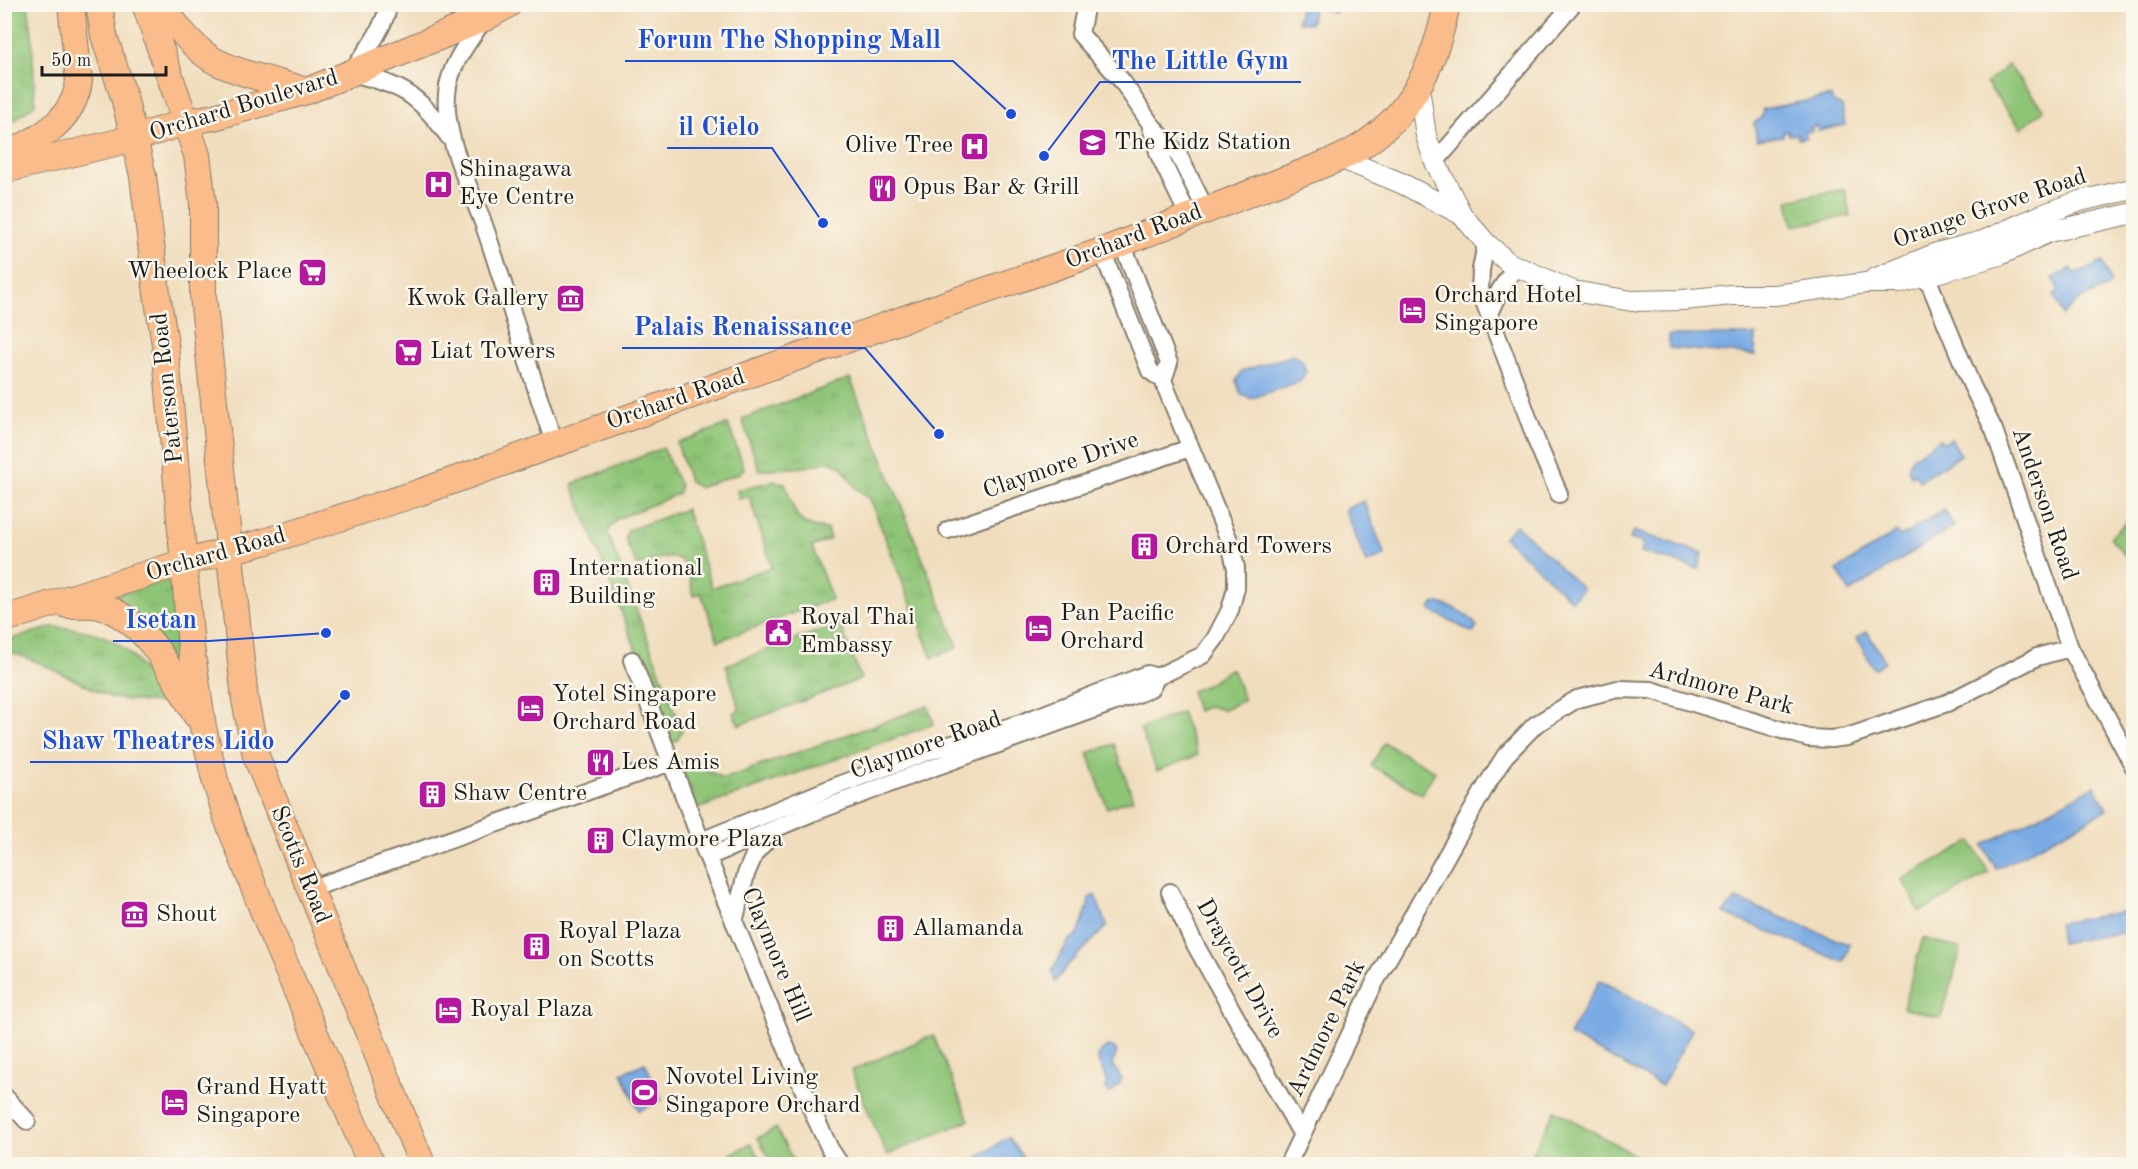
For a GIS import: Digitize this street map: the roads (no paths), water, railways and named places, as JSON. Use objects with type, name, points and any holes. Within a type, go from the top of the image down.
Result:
[{"type":"main road","points":[[4,156],[45,134],[60,122],[71,108],[78,92],[79,81],[71,4]]},
{"type":"main road","name":"Paterson Road","points":[[99,4],[104,36],[135,138],[143,176],[165,344],[185,562]]},
{"type":"main road","name":"Paterson Road","points":[[145,4],[197,155],[203,203],[203,296],[230,551]]},
{"type":"main road","points":[[161,4],[182,34],[209,58],[240,71],[307,91]]},
{"type":"main road","name":"Orchard Boulevard","points":[[4,170],[135,138],[186,122],[214,117],[307,91],[485,18],[509,4]]},
{"type":"main road","name":"Orchard Road","points":[[4,619],[185,562],[264,542],[418,493],[554,442],[1112,247],[1340,158],[1370,141],[1392,122],[1419,87],[1433,56],[1447,4]]},
{"type":"main road","name":"Scotts Road","points":[[230,551],[245,700],[256,756],[422,1164]]},
{"type":"main road","name":"Scotts Road","points":[[185,562],[191,647],[203,727],[215,780],[228,821],[273,936],[371,1164]]},
{"type":"main road","points":[[49,605],[97,605],[118,613],[134,624],[165,662],[203,727]]},
{"type":"street","points":[[389,4],[387,16],[378,34],[351,73],[386,81],[405,91],[435,117],[453,144]]},
{"type":"street","points":[[445,4],[485,18],[458,60],[447,94],[448,114],[453,144],[487,233],[554,442]]},
{"type":"street","points":[[1086,4],[1080,34],[1122,81],[1150,123],[1179,156],[1197,214]]},
{"type":"street","points":[[1435,162],[1573,4]]},
{"type":"street","name":"Orange Grove Road","points":[[1419,87],[1426,136],[1435,162],[1462,215],[1486,243],[1515,267],[1573,291],[1632,301],[1683,300],[1775,295],[1866,283],[1900,283],[2000,255],[2049,232],[2133,213]]},
{"type":"street","name":"Orange Grove Road","points":[[1340,158],[1401,183],[1462,215]]},
{"type":"street","name":"Orange Grove Road","points":[[1866,283],[1937,253],[1983,241],[2034,218],[2080,201],[2133,190]]},
{"type":"street","points":[[1486,243],[1479,281],[1482,297],[1557,490]]},
{"type":"street","name":"Claymore Road","points":[[704,849],[776,829],[955,759],[1116,703],[1151,688],[1157,677],[1203,655],[1215,639],[1230,610],[1236,588],[1236,568],[1229,540],[1164,380],[1169,363],[1112,247]]},
{"type":"street","points":[[1926,275],[1937,253]]},
{"type":"street","points":[[1489,313],[1515,267]]},
{"type":"street","name":"Anderson Road","points":[[1926,275],[1972,386],[1994,430],[2070,648],[2133,768]]},
{"type":"street","name":"Claymore Drive","points":[[948,530],[1190,448]]},
{"type":"street","name":"Ardmore Park","points":[[1302,1135],[1375,982],[1486,786],[1506,756],[1535,725],[1548,716],[1577,699],[1618,689],[1651,690],[1808,738],[1847,737],[1947,703],[2037,657],[2070,648]]},
{"type":"street","name":"Claymore Hill","points":[[632,660],[734,922],[814,1115],[830,1149],[840,1164]]},
{"type":"street","name":"Claymore Road","points":[[704,849],[836,786],[933,750],[1022,723],[1147,674],[1157,677]]},
{"type":"street","points":[[309,889],[671,762]]},
{"type":"street","points":[[734,922],[750,863],[755,853],[776,829]]},
{"type":"street","name":"Draycott Drive","points":[[1170,892],[1192,939],[1302,1135]]},
{"type":"street","points":[[4,1096],[27,1121]]},
{"type":"street","points":[[1288,1164],[1302,1135]]},
{"type":"water","points":[[1301,4],[1338,5],[1336,13],[1314,7],[1310,24],[1297,21]]},
{"type":"water","points":[[1831,96],[1833,102],[1842,106],[1845,125],[1818,131],[1817,126],[1811,128],[1812,131],[1805,132],[1806,137],[1798,139],[1797,134],[1789,135],[1788,131],[1783,132],[1783,136],[1757,140],[1754,123],[1761,118],[1763,109]]},
{"type":"water","points":[[2103,262],[2111,285],[2079,300],[2063,315],[2054,294],[2059,291],[2053,278],[2071,268],[2076,274]]},
{"type":"water","points":[[1669,335],[1756,335],[1755,355],[1669,348]]},
{"type":"water","points":[[1293,355],[1302,360],[1306,371],[1301,381],[1250,399],[1241,394],[1236,381],[1242,371]]},
{"type":"water","points":[[1951,438],[1961,455],[1919,481],[1915,474],[1911,476],[1908,467],[1913,457],[1940,439],[1943,443]]},
{"type":"water","points":[[1364,501],[1385,556],[1366,563],[1345,509]]},
{"type":"water","points":[[1944,510],[1954,526],[1850,592],[1837,570],[1896,532],[1900,537]]},
{"type":"water","points":[[1516,525],[1583,589],[1572,601],[1504,537]]},
{"type":"water","points":[[1633,531],[1703,553],[1698,569],[1641,552],[1644,543],[1630,539]]},
{"type":"water","points":[[1439,603],[1456,609],[1470,618],[1477,627],[1473,633],[1430,610],[1433,604]]},
{"type":"water","points":[[1867,631],[1885,662],[1874,669],[1857,638]]},
{"type":"water","points":[[2095,786],[2107,810],[1996,869],[1983,845]]},
{"type":"water","points":[[1095,895],[1107,926],[1068,965],[1055,982],[1052,971],[1069,940],[1078,935],[1089,898]]},
{"type":"water","points":[[1736,899],[1850,945],[1843,962],[1723,913]]},
{"type":"water","points":[[2133,910],[2133,931],[2061,943],[2058,923]]},
{"type":"water","points":[[1600,980],[1692,1030],[1662,1086],[1569,1035]]},
{"type":"water","points":[[1109,1046],[1117,1051],[1112,1065],[1121,1080],[1111,1093],[1105,1090],[1105,1076],[1098,1063],[1099,1055]]},
{"type":"water","name":"Novotel Living Singapore Orchard","points":[[645,1063],[662,1100],[639,1111],[622,1073]]},
{"type":"water","points":[[1008,1137],[1026,1162],[1023,1164],[968,1164]]},
{"type":"place","name":"Forum The Shopping Mall","points":[[1011,114]]},
{"type":"place","name":"The Kidz Station","points":[[1093,143]]},
{"type":"place","name":"Olive Tree","points":[[974,146]]},
{"type":"place","name":"The Little Gym","points":[[1044,156]]},
{"type":"place","name":"Shinagawa Eye Centre","points":[[438,184]]},
{"type":"place","name":"Opus Bar & Grill","points":[[882,188]]},
{"type":"place","name":"il Cielo","points":[[823,223]]},
{"type":"place","name":"Wheelock Place","points":[[313,272]]},
{"type":"place","name":"Kwok Gallery","points":[[570,299]]},
{"type":"place","name":"Orchard Hotel Singapore","points":[[1413,310]]},
{"type":"place","name":"Liat Towers","points":[[409,352]]},
{"type":"place","name":"Palais Renaissance","points":[[939,434]]},
{"type":"place","name":"Orchard Towers","points":[[1144,547]]},
{"type":"place","name":"International Building","points":[[547,583]]},
{"type":"place","name":"Pan Pacific Orchard","points":[[1039,628]]},
{"type":"place","name":"Royal Thai Embassy","points":[[779,632]]},
{"type":"place","name":"Isetan","points":[[326,633]]},
{"type":"place","name":"Shaw Theatres Lido","points":[[345,695]]},
{"type":"place","name":"Yotel Singapore Orchard Road","points":[[531,709]]},
{"type":"place","name":"Les Amis","points":[[600,763]]},
{"type":"place","name":"Shaw Centre","points":[[432,794]]},
{"type":"place","name":"Claymore Plaza","points":[[600,840]]},
{"type":"place","name":"Shout","points":[[135,915]]},
{"type":"place","name":"Allamanda","points":[[891,929]]},
{"type":"place","name":"Royal Plaza on Scotts","points":[[537,946]]},
{"type":"place","name":"Royal Plaza","points":[[449,1010]]},
{"type":"place","name":"Novotel Living Singapore Orchard","points":[[644,1092]]},
{"type":"place","name":"Grand Hyatt Singapore","points":[[175,1102]]}]
